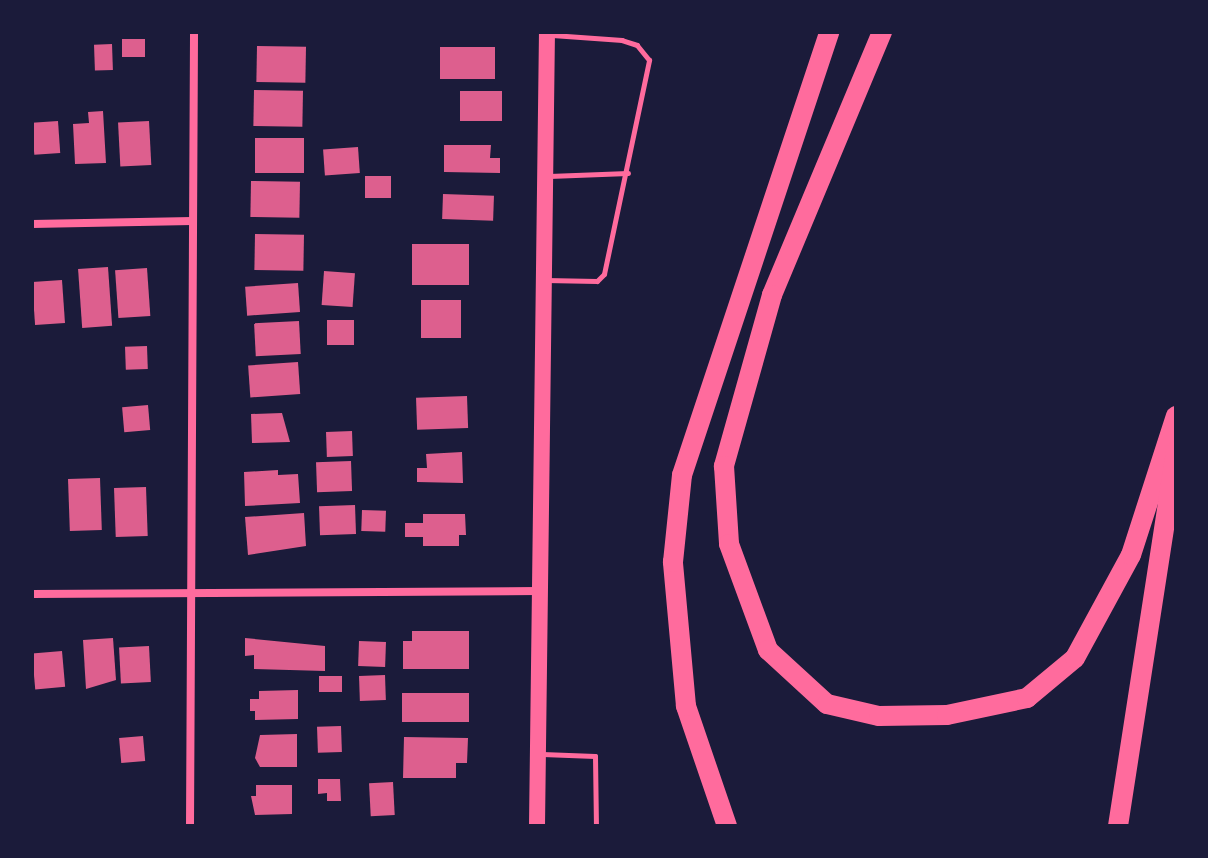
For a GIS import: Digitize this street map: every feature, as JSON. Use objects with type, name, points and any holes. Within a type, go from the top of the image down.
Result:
[{"type":"highway","points":[[882,32],[772,295],[724,466],[729,544],[768,650],[827,704],[879,716],[947,715],[1027,698],[1075,658],[1131,555],[1176,416]]},
{"type":"highway","points":[[727,826],[686,706],[673,562],[682,475],[825,37]]},
{"type":"highway","points":[[1118,826],[1176,451]]},
{"type":"main road","points":[[537,826],[547,33]]},
{"type":"street","points":[[190,826],[194,32]]},
{"type":"street","points":[[32,224],[192,221]]},
{"type":"street","points":[[32,594],[192,590],[538,591]]},
{"type":"lane","points":[[543,280],[597,281],[604,274],[628,173],[649,60],[645,51],[622,40],[547,33]]},
{"type":"lane","points":[[546,176],[628,173]]},
{"type":"lane","points":[[537,754],[595,756],[596,826]]},
{"type":"building","points":[[122,39],[145,39],[145,57],[122,57]]},
{"type":"building","points":[[112,44],[113,70],[95,71],[94,45]]},
{"type":"building","points":[[257,46],[306,47],[305,83],[256,82]]},
{"type":"building","points":[[440,47],[495,47],[495,79],[440,79]]},
{"type":"building","points":[[254,90],[303,91],[302,127],[253,126]]},
{"type":"building","points":[[460,91],[502,91],[502,121],[460,121]]},
{"type":"building","points":[[103,111],[106,163],[75,164],[73,124],[89,123],[88,112]]},
{"type":"building","points":[[58,121],[60,153],[34,155],[32,123]]},
{"type":"building","points":[[149,121],[151,165],[120,167],[118,123]]},
{"type":"building","points":[[255,138],[304,138],[304,173],[255,173]]},
{"type":"building","points":[[444,145],[491,145],[490,158],[500,158],[500,173],[444,172]]},
{"type":"building","points":[[358,147],[360,173],[325,175],[323,149]]},
{"type":"building","points":[[365,176],[391,176],[391,198],[365,198]]},
{"type":"building","points":[[251,181],[300,182],[299,218],[250,217]]},
{"type":"building","points":[[443,194],[494,196],[493,221],[442,219]]},
{"type":"building","points":[[255,234],[304,235],[303,271],[254,270]]},
{"type":"building","points":[[412,244],[469,244],[469,285],[412,285]]},
{"type":"building","points":[[108,267],[112,326],[82,328],[78,269]]},
{"type":"building","points":[[147,268],[150,316],[118,318],[115,270]]},
{"type":"building","points":[[324,271],[355,273],[353,307],[322,305]]},
{"type":"building","points":[[62,280],[65,323],[35,325],[32,282]]},
{"type":"building","points":[[298,283],[300,312],[247,316],[245,287]]},
{"type":"building","points":[[421,300],[461,300],[461,338],[421,338]]},
{"type":"building","points":[[327,320],[354,320],[354,345],[327,345]]},
{"type":"building","points":[[299,321],[301,354],[256,356],[254,323]]},
{"type":"building","points":[[147,346],[148,369],[126,370],[125,347]]},
{"type":"building","points":[[298,362],[300,394],[250,397],[248,365]]},
{"type":"building","points":[[467,396],[468,428],[417,430],[416,398]]},
{"type":"building","points":[[148,405],[150,430],[124,432],[122,407]]},
{"type":"building","points":[[282,413],[290,442],[252,443],[251,414]]},
{"type":"building","points":[[352,431],[353,456],[327,457],[326,432]]},
{"type":"building","points":[[462,452],[463,483],[417,482],[417,468],[427,468],[426,454]]},
{"type":"building","points":[[351,461],[352,491],[317,492],[316,462]]},
{"type":"building","points":[[278,470],[278,475],[298,474],[300,503],[245,506],[244,472]]},
{"type":"building","points":[[100,478],[102,530],[70,531],[68,479]]},
{"type":"building","points":[[146,487],[148,536],[116,537],[114,488]]},
{"type":"building","points":[[355,505],[356,534],[320,535],[319,506]]},
{"type":"building","points":[[362,510],[386,511],[385,532],[361,531]]},
{"type":"building","points":[[304,513],[306,546],[248,555],[245,517]]},
{"type":"building","points":[[423,514],[465,514],[466,535],[459,535],[459,546],[423,546],[423,537],[405,537],[405,523],[423,523]]},
{"type":"building","points":[[412,631],[469,631],[469,669],[403,669],[403,641],[412,641]]},
{"type":"building","points":[[113,638],[116,680],[86,689],[83,640]]},
{"type":"building","points":[[245,638],[325,646],[325,671],[254,669],[254,655],[245,656]]},
{"type":"building","points":[[359,641],[386,642],[385,667],[358,666]]},
{"type":"building","points":[[149,646],[151,682],[121,684],[119,648]]},
{"type":"building","points":[[62,651],[65,687],[35,689],[32,654]]},
{"type":"building","points":[[385,675],[386,700],[360,701],[359,676]]},
{"type":"building","points":[[319,676],[342,676],[342,692],[319,692]]},
{"type":"building","points":[[298,690],[298,719],[255,720],[255,711],[250,711],[250,699],[259,699],[259,691]]},
{"type":"building","points":[[402,693],[469,693],[469,722],[402,722]]},
{"type":"building","points":[[341,726],[342,752],[318,753],[317,727]]},
{"type":"building","points":[[297,734],[297,767],[260,767],[255,758],[260,735]]},
{"type":"building","points":[[143,736],[145,761],[121,763],[119,738]]},
{"type":"building","points":[[404,737],[468,738],[467,763],[456,763],[456,778],[403,778]]},
{"type":"building","points":[[318,779],[340,779],[341,801],[327,801],[327,793],[318,794]]},
{"type":"building","points":[[393,782],[395,815],[371,816],[369,783]]},
{"type":"building","points":[[256,785],[292,785],[292,814],[255,815],[251,796],[256,796]]}]
